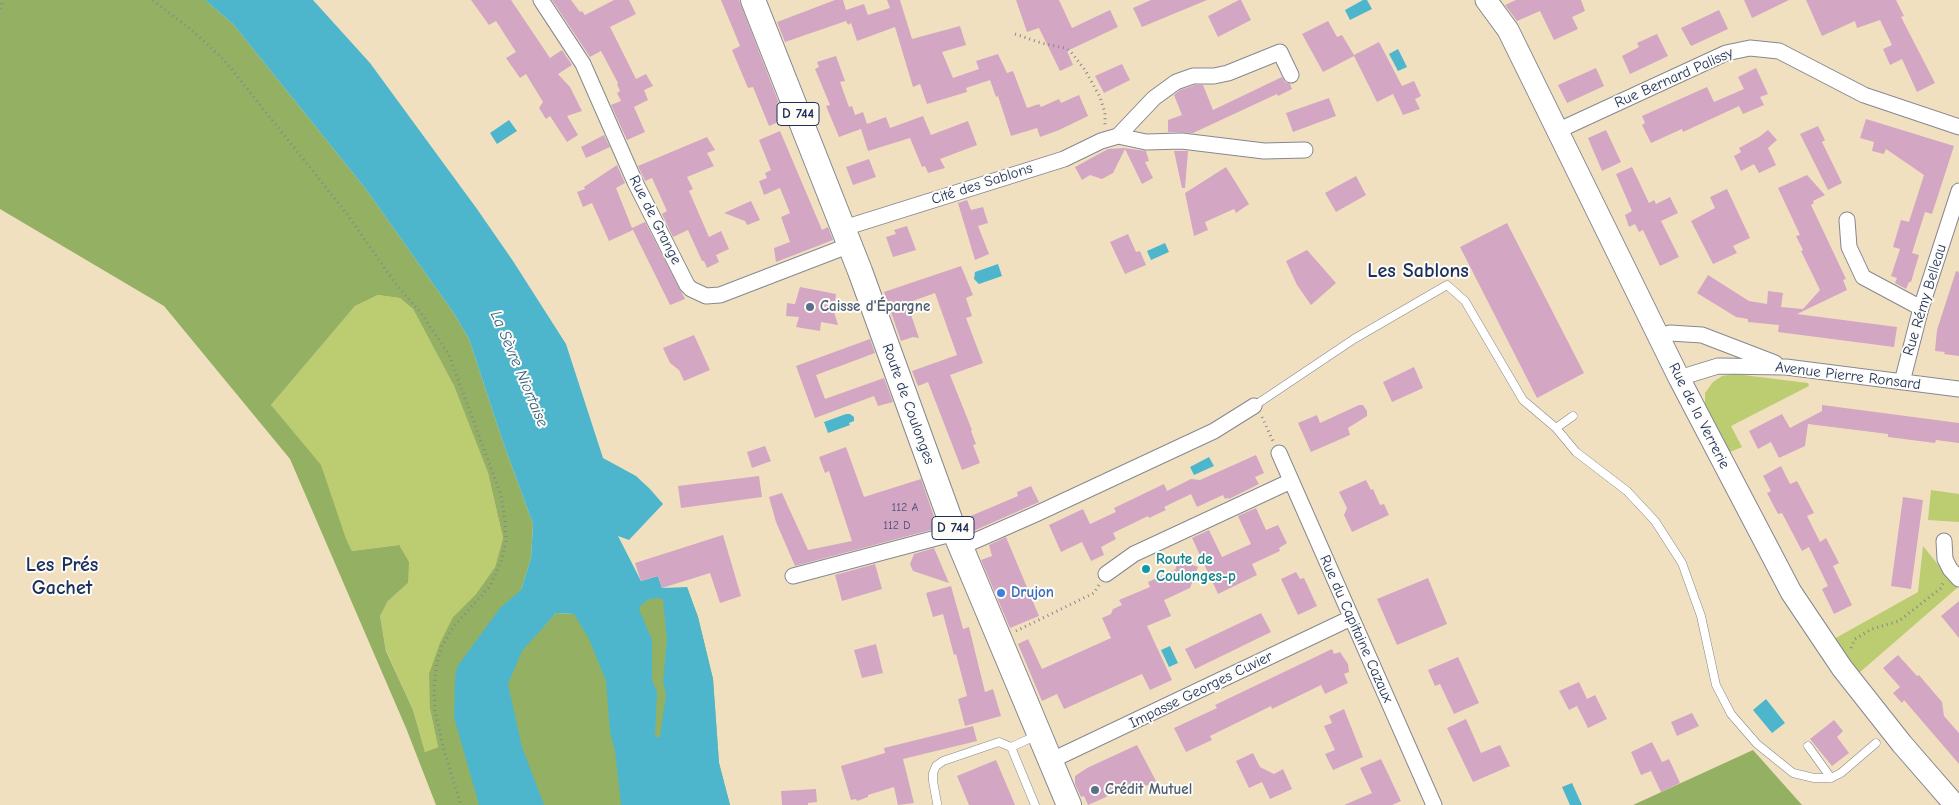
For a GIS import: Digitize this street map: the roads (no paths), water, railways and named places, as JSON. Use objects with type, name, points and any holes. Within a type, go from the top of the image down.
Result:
[{"type":"main road","name":"Route de Coulonges","points":[[753,0],[847,237],[958,540],[1069,805]]},
{"type":"street","name":"Rue de Grange","points":[[541,0],[582,64],[636,182],[691,289],[706,296],[720,295],[847,237]]},
{"type":"street","name":"Rue de la Verrerie","points":[[1486,0],[1508,30],[1679,378],[1791,592],[1842,668],[1902,744],[1955,805]]},
{"type":"street","name":"Rue Bernard Palissy","points":[[1557,131],[1726,53],[1750,48],[1779,51],[1864,95],[1959,127]]},
{"type":"street","name":"Cité des Sablons","points":[[847,237],[1064,158],[1113,137],[1154,98],[1176,82],[1193,76],[1214,76],[1228,73],[1280,52],[1291,75]]},
{"type":"street","points":[[1113,137],[1146,142],[1182,141],[1264,151],[1305,150]]},
{"type":"street","name":"Rue Rémy Belleau","points":[[1902,382],[1921,308],[1959,191]]},
{"type":"street","points":[[1847,220],[1849,247],[1863,277],[1921,308]]},
{"type":"street","points":[[1659,336],[1670,333],[1702,335],[1786,366]]},
{"type":"street","name":"Avenue Pierre Ronsard","points":[[1679,378],[1718,366],[1786,366],[1959,389]]},
{"type":"street","points":[[793,576],[958,540],[1036,514],[1214,430],[1254,406]]},
{"type":"street","name":"Rue du Capitaine Cazaux","points":[[1279,453],[1434,805]]},
{"type":"street","points":[[1106,574],[1134,554],[1291,481]]},
{"type":"street","points":[[1944,541],[1945,559],[1954,574]]},
{"type":"street","name":"Impasse Georges Cuvier","points":[[1050,761],[1351,618]]},
{"type":"lane","points":[[1254,406],[1354,339],[1447,285],[1465,301],[1523,400],[1556,428],[1576,452],[1626,491],[1654,521],[1682,563],[1701,616],[1716,685],[1730,714],[1757,744],[1793,773],[1814,778],[1831,778],[1876,743]]},
{"type":"lane","points":[[1556,428],[1573,416]]},
{"type":"lane","points":[[1011,747],[1040,735]]},
{"type":"lane","points":[[937,802],[933,781],[933,773],[936,766],[999,742],[1011,747],[1035,805]]},
{"type":"lane","points":[[1808,746],[1831,778]]},
{"type":"water","name":"La Sèvre Niortaise","points":[[205,0],[313,0],[370,63],[477,209],[566,344],[603,458],[636,476],[663,504],[629,540],[618,536],[641,581],[658,576],[662,588],[687,587],[698,617],[713,679],[719,763],[730,805],[621,805],[615,751],[610,732],[606,681],[589,639],[574,614],[556,613],[522,651],[508,684],[522,747],[544,805],[479,805],[454,717],[457,667],[500,608],[521,590],[531,558],[533,524],[503,442],[469,339],[453,312],[365,188],[233,24]],"holes":[[[650,599],[663,599],[667,640],[663,682],[666,694],[660,737],[655,737],[657,692],[652,680],[652,640],[639,609],[642,604]]]},
{"type":"water","points":[[1363,0],[1367,0],[1372,9],[1350,20],[1345,10]]},
{"type":"water","points":[[1398,49],[1407,67],[1398,71],[1389,54]]},
{"type":"water","points":[[509,120],[517,131],[497,144],[490,133]]},
{"type":"water","points":[[1165,243],[1169,252],[1151,260],[1147,251]]},
{"type":"water","points":[[998,264],[1002,276],[979,284],[974,279],[975,272]]},
{"type":"water","points":[[846,414],[854,417],[854,421],[849,423],[850,425],[828,433],[824,422]]},
{"type":"water","points":[[1209,457],[1214,466],[1194,475],[1190,467]]},
{"type":"water","points":[[1170,646],[1178,663],[1169,667],[1161,650]]},
{"type":"water","points":[[1766,699],[1785,723],[1772,733],[1753,710]]},
{"type":"water","points":[[1572,783],[1582,805],[1570,805],[1562,787]]},
{"type":"place","name":"Caisse d'Épargne","points":[[810,307]]},
{"type":"place","name":"Route de Coulonges-p","points":[[1146,569]]},
{"type":"place","name":"Drujon","points":[[1001,593]]},
{"type":"place","name":"Crédit Mutuel","points":[[1095,790]]},
{"type":"district","name":"Les Sablons","points":[[1418,271]]},
{"type":"district","name":"Les Prés Gachet","points":[[62,576]]}]
